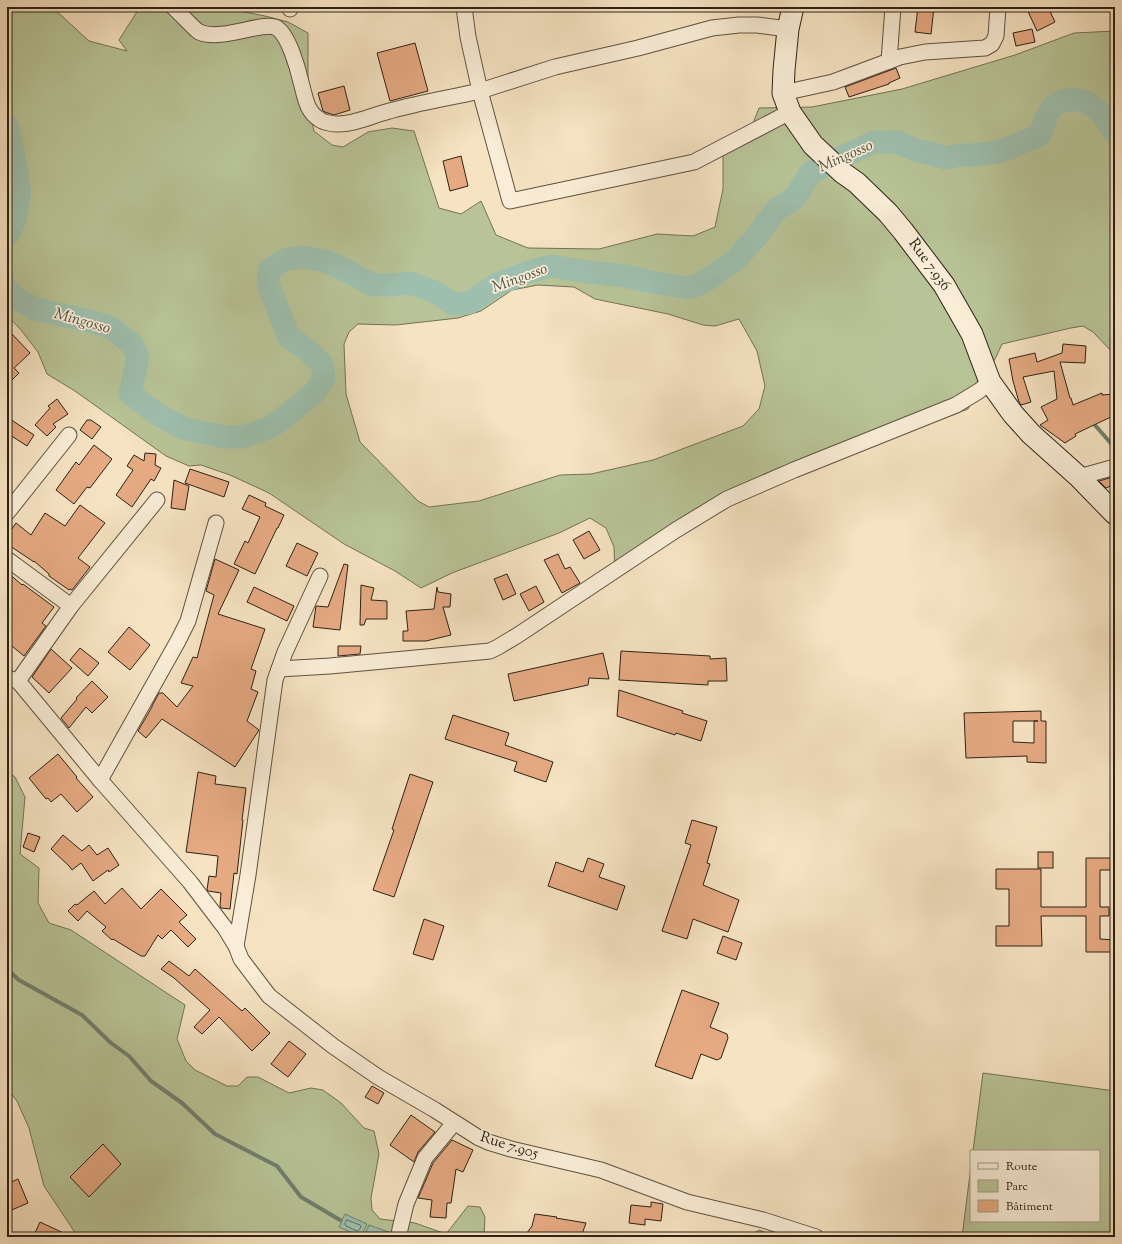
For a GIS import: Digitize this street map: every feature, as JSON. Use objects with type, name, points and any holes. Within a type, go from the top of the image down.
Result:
[{"type":"street","points":[[173,7],[199,31],[212,35],[231,34],[271,26],[277,28],[282,34],[295,58],[308,108],[319,120],[336,125],[387,111],[480,91],[555,67],[638,48],[712,28],[757,25],[788,29]]},
{"type":"street","points":[[464,7],[468,37],[480,91],[510,201],[694,162],[787,103],[833,82],[900,57],[924,52],[985,48],[992,44],[996,36],[998,7]]},
{"type":"street","points":[[787,103],[784,70],[788,29],[793,7]]},
{"type":"street","points":[[889,61],[893,7]]},
{"type":"street","name":"Rue 7.936","points":[[787,103],[813,145],[843,173],[857,183],[888,213],[944,285],[972,334],[990,382],[1013,414],[1031,434],[1079,477],[1115,514]]},
{"type":"street","points":[[279,669],[490,651],[518,635],[676,530],[738,493],[956,405],[979,391],[990,382]]},
{"type":"street","points":[[7,513],[69,435]]},
{"type":"street","points":[[1079,477],[1115,467]]},
{"type":"street","points":[[12,680],[157,500]]},
{"type":"street","points":[[100,780],[184,628],[190,613],[216,523]]},
{"type":"street","points":[[7,559],[71,606]]},
{"type":"street","points":[[236,946],[248,875],[276,680],[285,652],[320,576]]},
{"type":"street","name":"Rue 7.905","points":[[12,680],[190,882],[225,928],[236,946],[241,959],[269,996],[333,1046],[378,1077],[435,1110],[479,1138],[499,1145],[601,1170],[687,1202],[763,1220],[816,1237]]},
{"type":"street","points":[[400,1237],[400,1229],[406,1204],[425,1158],[454,1123]]},
{"type":"green space","points":[[7,7],[52,7],[89,41],[127,51],[119,40],[140,7],[218,7],[288,22],[308,33],[308,104],[314,131],[332,145],[343,147],[368,132],[392,128],[414,131],[439,208],[461,214],[481,201],[496,235],[528,248],[599,249],[657,234],[693,236],[715,227],[723,189],[723,153],[753,123],[759,108],[812,107],[902,89],[1015,55],[1074,33],[1115,31],[1115,355],[1093,332],[1083,326],[1002,344],[968,409],[739,497],[615,577],[614,547],[606,528],[590,518],[559,533],[452,573],[421,588],[395,571],[344,544],[269,493],[230,475],[201,465],[189,466],[166,456],[75,391],[47,374],[38,352],[7,315]],"holes":[[[538,285],[574,287],[595,299],[668,314],[703,325],[715,326],[739,319],[757,351],[765,386],[759,409],[743,426],[653,460],[591,474],[560,475],[479,501],[429,507],[418,501],[360,442],[346,394],[344,344],[349,332],[358,324],[396,325],[458,318],[481,311],[512,290]]]},
{"type":"green space","points":[[7,771],[15,777],[25,797],[20,854],[39,868],[38,903],[49,923],[71,930],[185,1005],[177,1039],[186,1061],[195,1070],[227,1086],[238,1086],[247,1077],[258,1077],[289,1093],[311,1088],[323,1090],[341,1103],[364,1128],[374,1131],[379,1154],[371,1198],[372,1210],[380,1219],[415,1223],[446,1234],[468,1206],[480,1207],[485,1217],[484,1237],[78,1237],[44,1186],[29,1128],[17,1101],[7,1088]]},
{"type":"green space","points":[[983,1073],[1115,1091],[1115,1237],[962,1237],[970,1174],[970,1222],[1100,1222],[1100,1150],[973,1150]]},
{"type":"green space","points":[[759,1230],[778,1237],[749,1237]]},
{"type":"water","points":[[345,1214],[367,1224],[361,1237],[339,1227]]},
{"type":"water","points":[[369,1225],[394,1234],[392,1237],[364,1237]]},
{"type":"building","points":[[918,7],[934,7],[931,34],[915,32]]},
{"type":"building","points":[[1026,7],[1048,7],[1055,22],[1037,31]]},
{"type":"building","points":[[1032,29],[1035,42],[1016,46],[1013,33]]},
{"type":"building","points":[[415,43],[428,91],[390,101],[377,53]]},
{"type":"building","points":[[896,68],[900,78],[889,84],[849,97],[845,87]]},
{"type":"building","points":[[344,86],[350,110],[334,115],[323,111],[318,93]]},
{"type":"building","points":[[461,156],[468,186],[450,191],[443,161]]},
{"type":"building","points":[[12,334],[30,353],[14,368],[19,373],[7,385],[7,339]]},
{"type":"building","points":[[1063,344],[1086,346],[1085,363],[1060,362],[1073,405],[1102,393],[1102,395],[1115,394],[1115,415],[1075,434],[1076,436],[1065,443],[1040,425],[1048,420],[1041,407],[1057,399],[1054,371],[1023,377],[1031,402],[1021,405],[1013,381],[1009,359],[1035,353],[1037,362],[1062,353]]},
{"type":"building","points":[[57,399],[68,414],[53,424],[56,427],[47,436],[35,425],[50,408],[48,406]]},
{"type":"building","points":[[7,417],[34,435],[27,446],[7,433]]},
{"type":"building","points":[[87,420],[91,420],[101,427],[92,439],[80,430]]},
{"type":"building","points":[[94,445],[112,459],[90,488],[87,487],[74,504],[56,490],[76,462],[79,465]]},
{"type":"building","points":[[145,453],[156,454],[155,465],[161,468],[154,481],[151,479],[132,507],[116,495],[133,470],[127,466],[134,455],[144,461]]},
{"type":"building","points":[[190,469],[229,482],[224,497],[185,483]]},
{"type":"building","points":[[1113,477],[1115,484],[1106,488],[1099,481]]},
{"type":"building","points":[[174,480],[189,486],[185,510],[171,508]]},
{"type":"building","points":[[249,495],[266,503],[265,506],[284,515],[255,574],[234,564],[245,541],[248,543],[260,517],[242,509]]},
{"type":"building","points":[[80,505],[105,523],[78,558],[90,567],[72,590],[69,590],[49,576],[49,574],[34,561],[7,544],[7,536],[16,523],[31,535],[45,513],[65,526]]},
{"type":"building","points":[[589,531],[600,550],[584,559],[573,540]]},
{"type":"building","points":[[297,543],[318,553],[307,576],[286,566]]},
{"type":"building","points":[[558,554],[565,569],[570,567],[580,583],[562,593],[544,560]]},
{"type":"building","points":[[215,559],[239,570],[218,614],[265,629],[251,669],[256,671],[251,689],[258,692],[247,721],[259,730],[235,767],[162,719],[146,738],[138,731],[159,693],[163,693],[177,707],[193,686],[181,683],[193,657],[197,658],[214,595],[206,591]]},
{"type":"building","points":[[344,564],[348,565],[340,630],[313,627],[316,606],[328,607]]},
{"type":"building","points":[[7,572],[22,585],[23,584],[54,607],[42,623],[46,626],[24,656],[7,642]]},
{"type":"building","points":[[507,574],[516,594],[503,600],[494,579]]},
{"type":"building","points":[[361,585],[374,588],[371,600],[387,601],[387,619],[366,619],[364,625],[360,625]]},
{"type":"building","points":[[536,586],[544,602],[529,611],[520,594]]},
{"type":"building","points":[[254,587],[294,606],[287,621],[247,602]]},
{"type":"building","points":[[437,587],[438,592],[451,594],[450,607],[443,607],[451,635],[426,641],[403,641],[403,631],[408,631],[406,611],[434,609]]},
{"type":"building","points":[[129,627],[150,645],[130,670],[108,652]]},
{"type":"building","points":[[338,646],[361,646],[360,654],[338,656]]},
{"type":"building","points":[[80,648],[99,663],[88,676],[70,660]]},
{"type":"building","points":[[51,649],[72,668],[49,693],[32,677]]},
{"type":"building","points":[[621,651],[710,656],[710,659],[726,658],[727,681],[708,681],[708,685],[619,680]]},
{"type":"building","points":[[603,653],[609,679],[589,678],[588,685],[514,701],[508,674]]},
{"type":"building","points":[[92,681],[108,697],[92,713],[86,707],[69,728],[61,718],[77,699],[76,698]]},
{"type":"building","points":[[619,690],[683,711],[682,713],[707,721],[701,741],[676,733],[675,735],[617,716]]},
{"type":"building","points":[[1041,711],[1041,721],[1046,721],[1046,763],[1027,762],[1027,756],[966,758],[964,713]],"holes":[[[1013,721],[1034,721],[1034,743],[1013,742]]]},
{"type":"building","points":[[453,715],[509,733],[505,745],[553,762],[546,782],[514,771],[517,762],[445,739]]},
{"type":"building","points":[[58,754],[93,797],[77,812],[61,794],[51,802],[48,798],[46,799],[29,778]]},
{"type":"building","points":[[198,772],[216,776],[215,784],[246,788],[237,874],[234,873],[230,909],[221,908],[221,893],[207,890],[209,876],[216,877],[218,856],[186,852]]},
{"type":"building","points":[[410,774],[433,782],[394,897],[373,890],[394,830],[392,829]]},
{"type":"building","points":[[692,820],[717,827],[707,863],[710,864],[703,885],[739,900],[728,932],[693,919],[687,939],[662,931],[691,845],[685,843]]},
{"type":"building","points":[[28,833],[40,837],[34,852],[23,847]]},
{"type":"building","points":[[63,835],[82,851],[89,845],[97,855],[108,848],[119,865],[109,872],[108,870],[93,881],[81,863],[72,870],[51,849]]},
{"type":"building","points":[[1038,852],[1053,852],[1053,868],[1038,868]]},
{"type":"building","points":[[588,858],[604,864],[599,877],[625,886],[617,910],[548,886],[556,862],[583,872]]},
{"type":"building","points":[[1086,858],[1115,858],[1115,870],[1100,870],[1100,907],[1109,907],[1109,916],[1100,916],[1100,939],[1115,940],[1115,952],[1086,952],[1086,916],[1041,916],[1042,946],[996,946],[996,926],[1009,926],[1009,889],[996,889],[996,869],[1041,869],[1041,907],[1086,907]]},
{"type":"building","points":[[122,888],[141,909],[161,889],[187,915],[179,922],[196,939],[188,947],[171,930],[162,939],[158,935],[145,956],[141,956],[113,939],[112,940],[102,931],[106,927],[87,911],[78,921],[68,911],[75,904],[77,905],[94,891],[105,904]]},
{"type":"building","points":[[424,919],[444,926],[433,960],[413,954]]},
{"type":"building","points":[[723,936],[742,943],[736,960],[717,953]]},
{"type":"building","points":[[169,961],[189,976],[195,969],[242,1011],[245,1008],[270,1033],[252,1051],[219,1017],[202,1034],[194,1027],[210,1010],[174,978],[161,969]]},
{"type":"building","points":[[682,990],[719,1003],[710,1027],[727,1034],[728,1038],[721,1058],[717,1060],[701,1054],[692,1079],[655,1066]]},
{"type":"building","points":[[289,1041],[306,1054],[288,1077],[271,1064]]},
{"type":"building","points":[[372,1086],[384,1093],[378,1104],[365,1097]]},
{"type":"building","points":[[411,1115],[435,1132],[418,1152],[414,1162],[390,1145]]},
{"type":"building","points":[[452,1140],[473,1150],[463,1172],[456,1169],[451,1203],[447,1203],[446,1218],[430,1217],[432,1200],[418,1198],[433,1163]]},
{"type":"building","points":[[103,1144],[121,1164],[89,1197],[70,1177]]},
{"type":"building","points":[[18,1179],[28,1203],[7,1212],[7,1184]]},
{"type":"building","points":[[651,1202],[663,1204],[661,1221],[645,1219],[645,1225],[629,1223],[631,1205],[651,1207]]},
{"type":"building","points":[[535,1214],[586,1223],[581,1237],[524,1237],[532,1226]]},
{"type":"building","points":[[40,1222],[72,1237],[33,1237]]},
{"type":"waterway","name":"Mingosso","points":[[7,288],[16,298],[35,309],[110,327],[132,344],[138,357],[130,393],[155,413],[183,428],[224,437],[243,437],[271,427],[314,393],[324,378],[322,364],[306,349],[289,337],[268,284],[269,270],[284,260],[302,257],[322,260],[337,266],[373,285],[411,283],[435,292],[453,304],[469,303],[497,284],[529,272],[551,266],[626,276],[689,288],[702,283],[736,260],[757,236],[776,210],[795,198],[810,173],[873,142],[897,142],[918,151],[945,158],[960,155],[997,152],[1040,135],[1051,109],[1065,100],[1083,101],[1096,108],[1115,133]]},
{"type":"waterway","name":"Mingosso","points":[[7,125],[20,192],[15,220],[7,236]]},
{"type":"waterway","points":[[1094,424],[1115,448]]},
{"type":"waterway","points":[[7,969],[19,980],[82,1015],[111,1043],[129,1056],[151,1081],[182,1103],[215,1134],[277,1166],[301,1197],[340,1220]]}]
